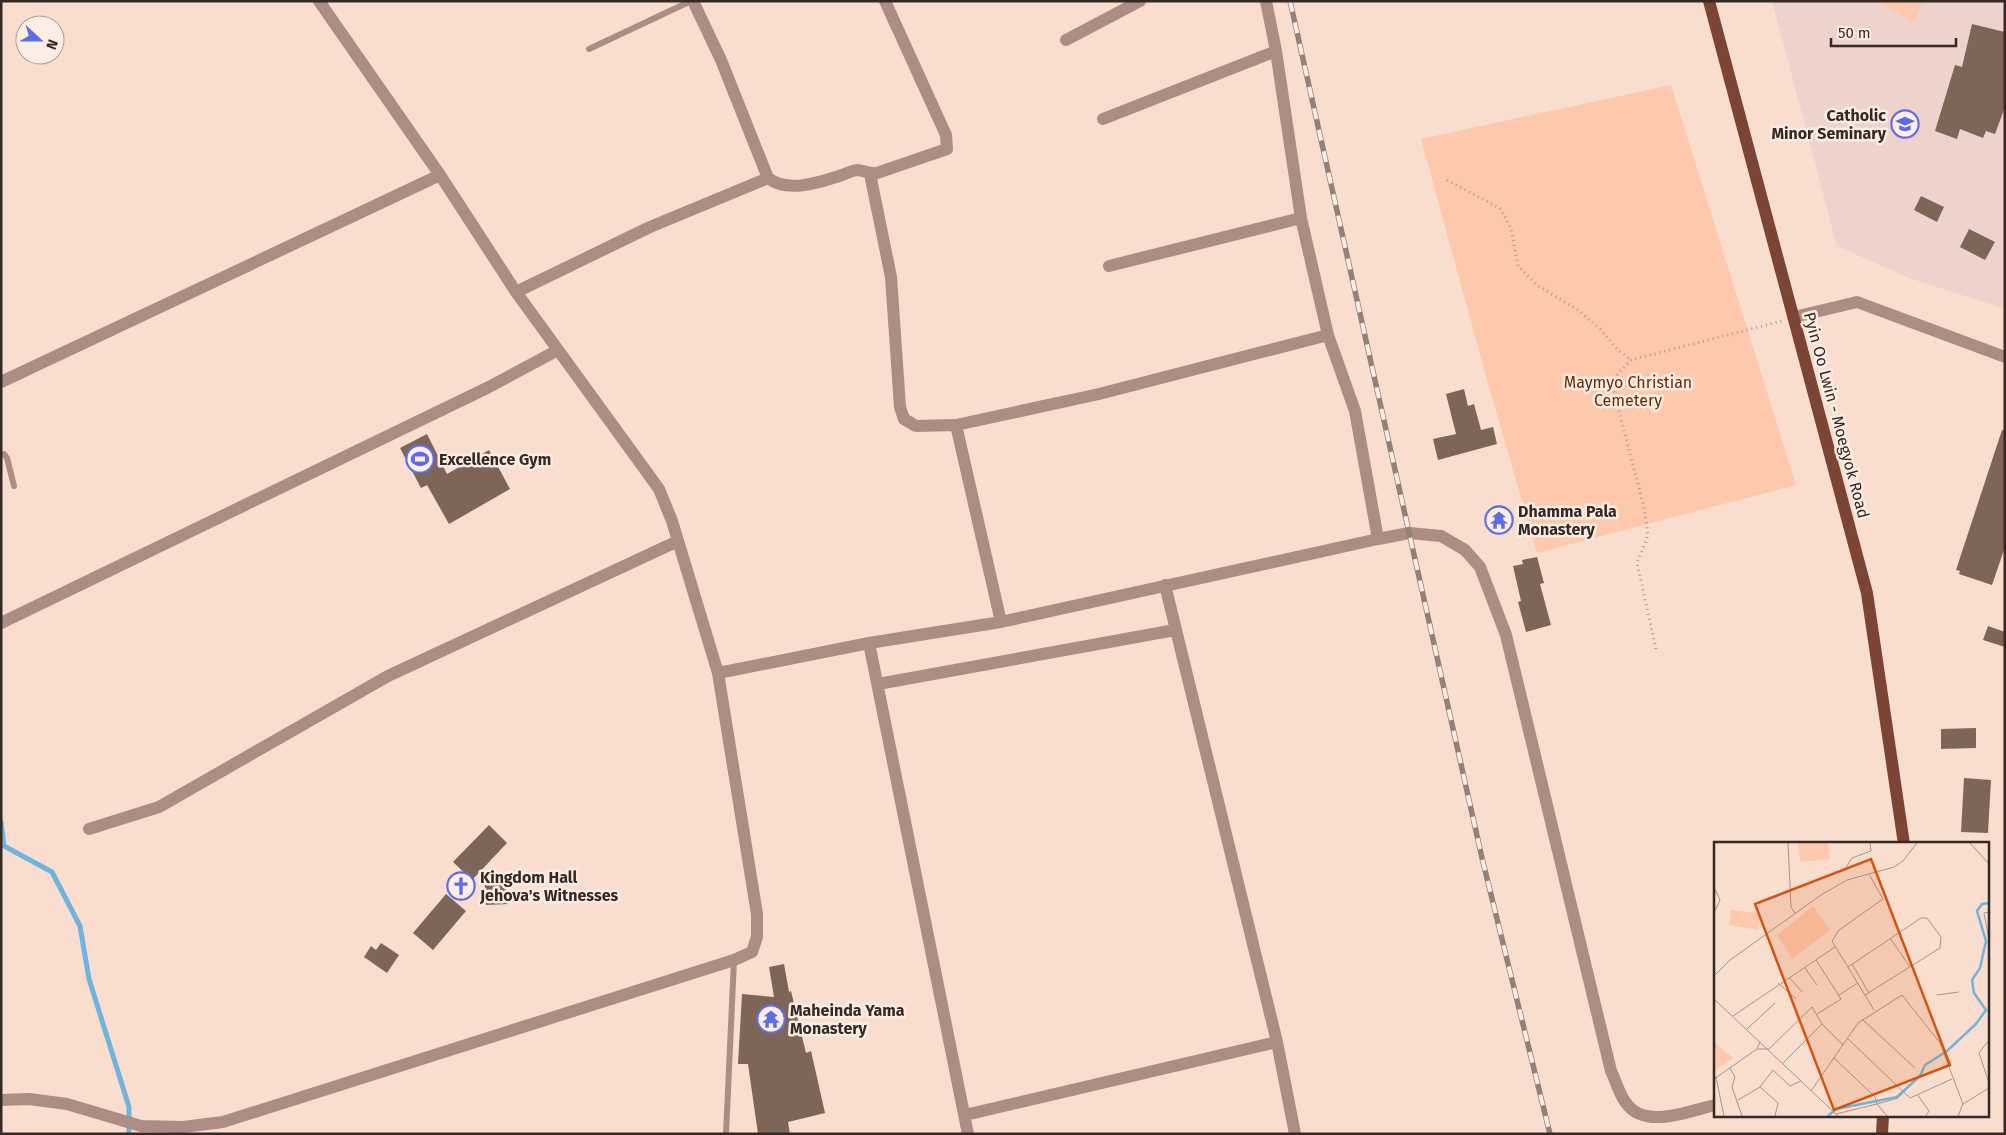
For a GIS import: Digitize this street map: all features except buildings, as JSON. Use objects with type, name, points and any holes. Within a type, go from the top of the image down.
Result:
[{"type":"main road","name":"Pyin Oo Lwin - Moegyok Road","points":[[1709,1],[1867,593],[1904,842]]},
{"type":"main road","points":[[1882,1134],[1883,1118]]},
{"type":"street","points":[[1,1100],[29,1099],[67,1104],[141,1126],[183,1127],[223,1122],[734,960],[752,952],[757,937],[757,914],[718,673],[672,520],[658,489],[516,292],[440,175],[319,1]]},
{"type":"street","points":[[692,1],[721,60],[768,178],[776,184],[790,186],[820,182],[858,170],[870,174],[877,173],[946,149],[946,135],[885,1]]},
{"type":"street","points":[[1066,40],[1140,1]]},
{"type":"street","points":[[1266,1],[1276,52],[1301,218],[1328,334],[1356,410],[1378,539]]},
{"type":"street","points":[[1103,119],[1276,52]]},
{"type":"street","points":[[870,174],[891,277],[900,407],[904,419],[916,426],[956,425],[1099,394],[1328,334]]},
{"type":"street","points":[[1,382],[440,175]]},
{"type":"street","points":[[516,292],[650,227],[768,178]]},
{"type":"street","points":[[1110,266],[1301,218]]},
{"type":"street","points":[[1794,317],[1857,302],[2005,357]]},
{"type":"street","points":[[1,623],[487,388],[558,350]]},
{"type":"street","points":[[956,425],[1001,622]]},
{"type":"street","points":[[718,673],[869,643],[1001,622],[1409,533],[1440,536],[1465,550],[1480,567],[1506,635],[1611,1071],[1626,1104],[1644,1116],[1664,1117],[1714,1105]]},
{"type":"street","points":[[89,829],[159,808],[388,676],[678,541]]},
{"type":"street","points":[[1165,585],[1276,1042],[1295,1134]]},
{"type":"street","points":[[878,684],[1175,630]]},
{"type":"street","points":[[869,643],[968,1134]]},
{"type":"street","points":[[965,1115],[1276,1042]]},
{"type":"lane","points":[[589,49],[692,1]]},
{"type":"lane","points":[[1,455],[4,454],[7,458],[14,486]]},
{"type":"lane","points":[[726,1134],[734,960]]},
{"type":"path","points":[[1447,180],[1501,209],[1511,228],[1518,266],[1537,285],[1578,310],[1600,329],[1617,349],[1631,360]]},
{"type":"path","points":[[1656,649],[1637,563],[1648,535],[1644,507],[1610,381],[1631,360],[1794,317]]},
{"type":"shaded area","name":"Catholic Minor Seminary","points":[[1772,1],[2005,1],[2005,309],[1909,278],[1837,246]]},
{"type":"green space","points":[[1876,1],[1924,1],[1913,22]]},
{"type":"green space","name":"Maymyo Christian Cemetery","points":[[1671,85],[1796,485],[1537,553],[1421,139]]},
{"type":"waterway","points":[[1,822],[4,846],[52,872],[80,926],[89,979],[129,1107],[129,1134]]},
{"type":"railway","points":[[1290,1],[1482,858],[1550,1134]]},
{"type":"place","name":"Catholic Minor Seminary","points":[[1905,124]]},
{"type":"place","name":"Excellence Gym","points":[[420,459]]},
{"type":"place","name":"Dhamma Pala Monastery","points":[[1499,520]]},
{"type":"place","name":"Kingdom Hall Jehova's Witnesses","points":[[461,886]]},
{"type":"place","name":"Maheinda Yama Monastery","points":[[771,1019]]}]
